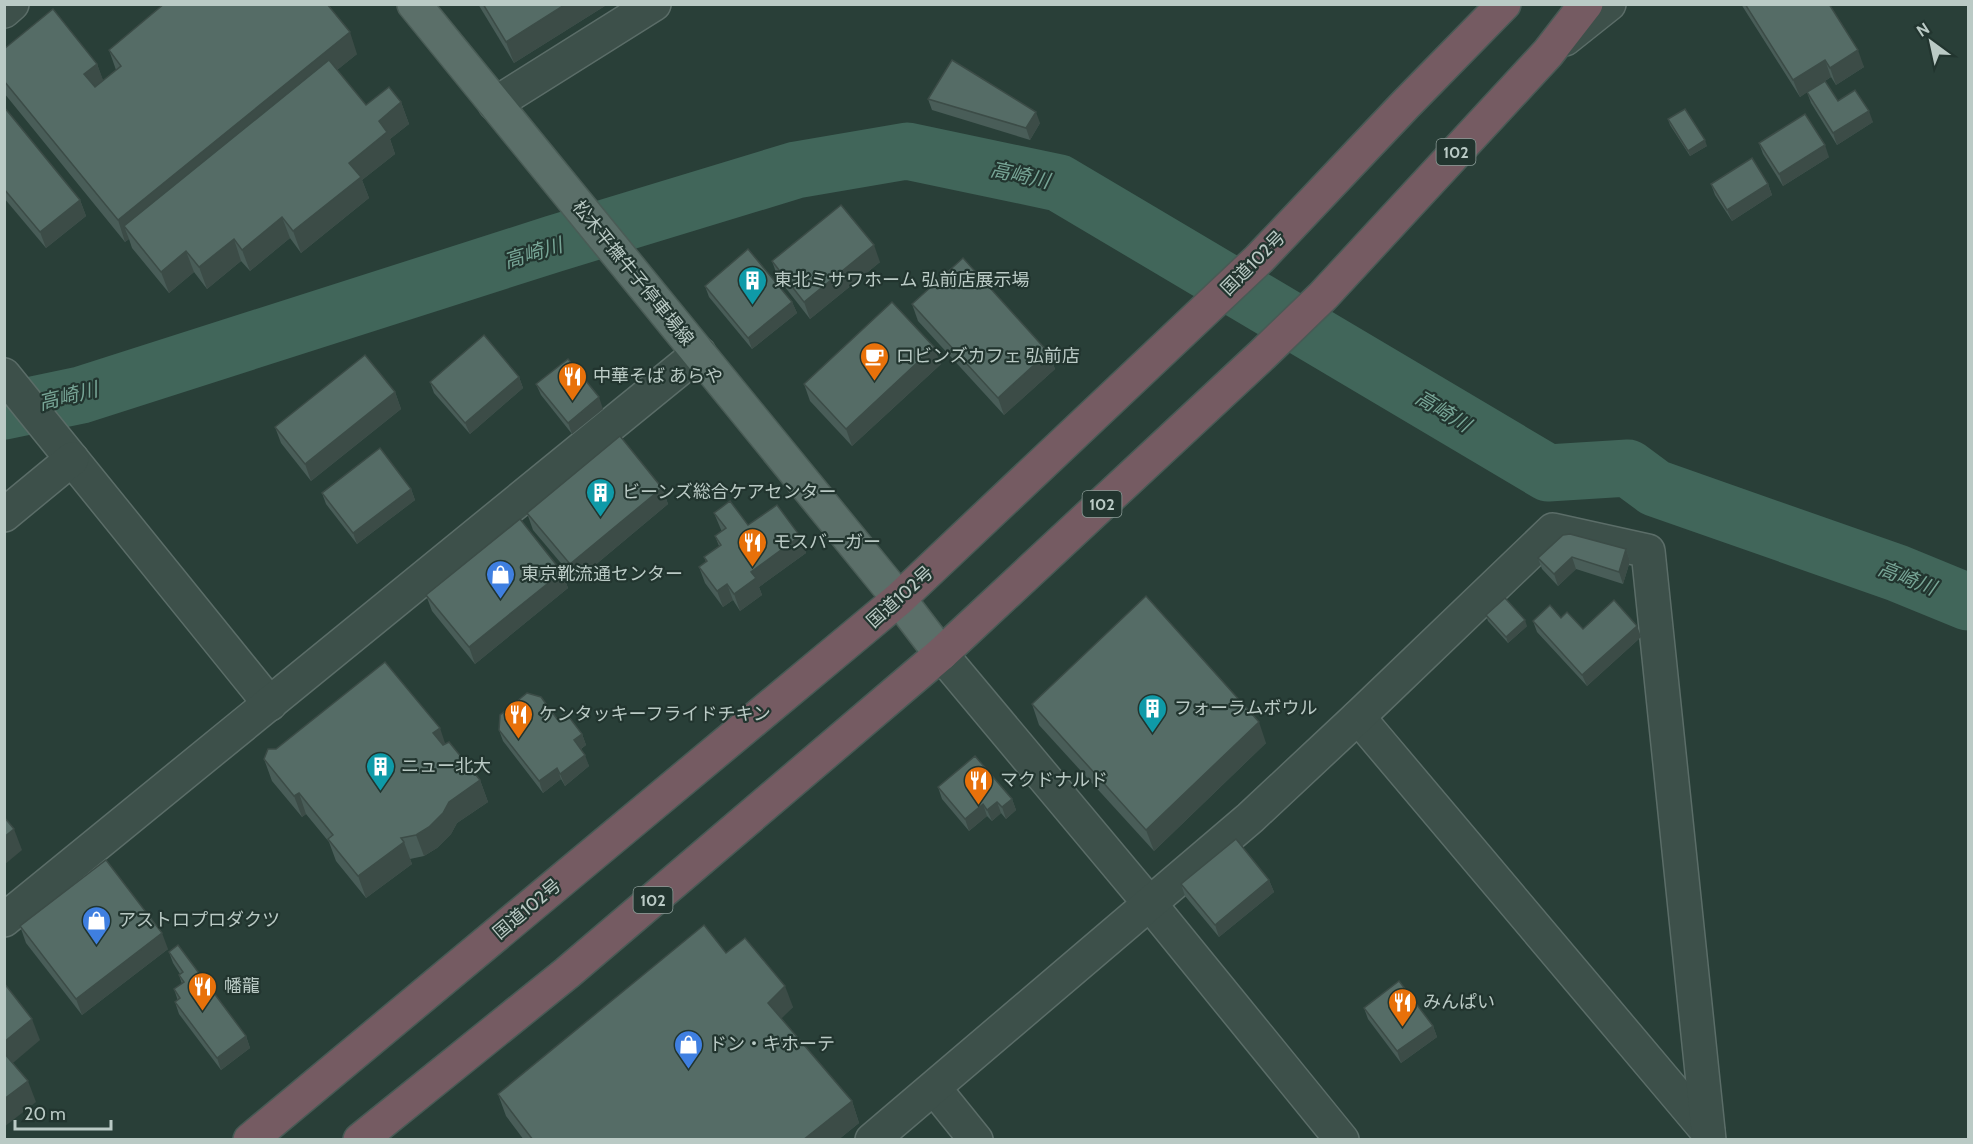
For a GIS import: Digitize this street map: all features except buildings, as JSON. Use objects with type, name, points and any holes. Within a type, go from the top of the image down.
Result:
[{"type":"highway","name":"国道102号","points":[[250,1140],[899,599],[1259,259],[1504,4]]},
{"type":"highway","name":"102","points":[[360,1140],[567,973],[941,654],[1323,296],[1548,53],[1586,4]]},
{"type":"main road","name":"松木平撫牛子停車場線","points":[[414,4],[899,599],[941,654]]},
{"type":"street","points":[[4,10],[12,4]]},
{"type":"street","points":[[495,104],[654,4]]},
{"type":"street","points":[[1548,53],[1609,4]]},
{"type":"street","points":[[4,921],[699,353]]},
{"type":"street","points":[[4,375],[270,704]]},
{"type":"street","points":[[4,515],[63,447]]},
{"type":"street","points":[[873,1140],[1250,818],[1553,530],[1648,551],[1708,1136]]},
{"type":"street","points":[[941,654],[1150,904],[1342,1140]]},
{"type":"street","points":[[1358,717],[1708,1136]]},
{"type":"street","points":[[934,1088],[976,1140]]},
{"type":"waterway","name":"高崎川","points":[[4,411],[81,395],[553,244],[796,170],[907,151],[1059,183],[1548,473],[1628,468],[1655,488],[1897,573],[1968,602]]},
{"type":"place","name":"東北ミサワホーム 弘前店展示場","points":[[753,306]]},
{"type":"place","name":"ロビンズカフェ 弘前店","points":[[875,382]]},
{"type":"place","name":"中華そば あらや","points":[[572,402]]},
{"type":"place","name":"ビーンズ総合ケアセンター","points":[[601,518]]},
{"type":"place","name":"モスバーガー","points":[[752,568]]},
{"type":"place","name":"東京靴流通センター","points":[[500,600]]},
{"type":"place","name":"フォーラムボウル","points":[[1153,734]]},
{"type":"place","name":"ケンタッキーフライドチキン","points":[[518,740]]},
{"type":"place","name":"ニュー北大","points":[[380,792]]},
{"type":"place","name":"マクドナルド","points":[[979,806]]},
{"type":"place","name":"アストロプロダクツ","points":[[97,946]]},
{"type":"place","name":"幡龍","points":[[203,1012]]},
{"type":"place","name":"みんぱい","points":[[1402,1028]]},
{"type":"place","name":"ドン・キホーテ","points":[[688,1070]]}]
